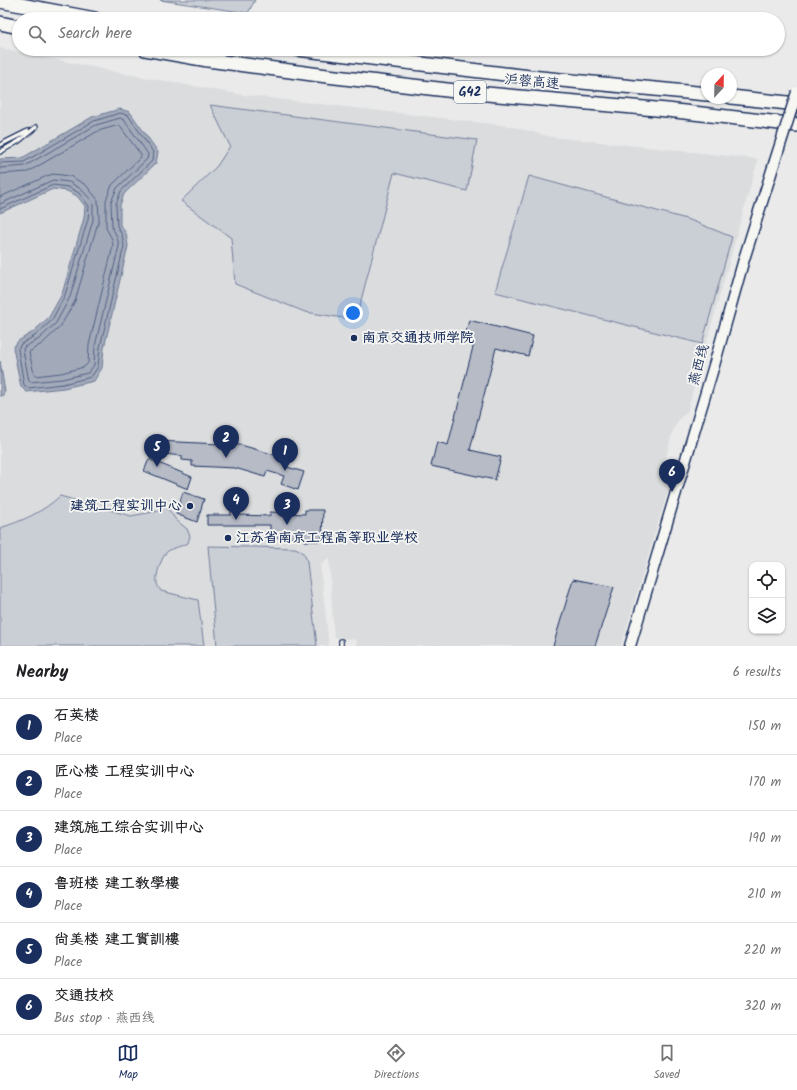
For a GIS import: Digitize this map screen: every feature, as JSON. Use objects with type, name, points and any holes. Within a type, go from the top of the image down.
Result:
[{"type":"highway","points":[[0,1],[58,12]]},
{"type":"highway","points":[[0,23],[12,26]]},
{"type":"highway","name":"沪蓉高速","points":[[185,56],[303,73],[433,88],[797,125]]},
{"type":"highway","name":"沪蓉高速","points":[[355,56],[530,77],[701,93]]},
{"type":"highway","points":[[737,98],[797,104]]},
{"type":"main road","name":"燕西线","points":[[630,646],[713,369],[744,259],[797,92]]},
{"type":"lane","points":[[0,145],[36,127],[18,141],[0,152]]},
{"type":"lane","points":[[341,641],[341,646]]},
{"type":"shaded area","points":[[160,0],[255,0],[249,12]]},
{"type":"shaded area","name":"南京交通技师学院","points":[[0,48],[12,50],[12,56],[39,56],[126,74],[243,95],[509,126],[552,137],[758,159],[687,412],[679,419],[672,433],[665,462],[669,487],[621,646],[356,646],[357,640],[334,637],[329,557],[320,566],[329,646],[84,646],[60,496],[41,511],[13,524],[0,528]]},
{"type":"shaded area","points":[[210,105],[477,140],[467,191],[394,173],[356,320],[305,312],[235,284],[231,238],[181,201],[217,166],[230,146]]},
{"type":"shaded area","points":[[529,176],[690,220],[732,237],[702,344],[495,292]]},
{"type":"shaded area","points":[[60,496],[131,516],[159,511],[164,503],[176,520],[187,529],[190,536],[188,543],[166,553],[161,561],[158,571],[157,584],[161,591],[198,600],[204,646],[0,646],[0,528],[47,507]]},
{"type":"shaded area","points":[[208,546],[295,548],[302,552],[307,562],[317,646],[217,646]]},
{"type":"water","points":[[120,109],[130,112],[158,152],[156,163],[124,194],[120,205],[120,225],[126,233],[128,246],[104,348],[102,368],[94,381],[64,388],[27,392],[21,387],[13,348],[18,341],[33,332],[49,317],[62,294],[84,218],[85,206],[77,196],[67,191],[53,189],[0,213],[0,159],[22,158],[92,117]]},
{"type":"water","points":[[0,361],[5,392],[2,396],[0,396]]},
{"type":"building","points":[[469,320],[533,336],[528,356],[496,348],[470,450],[501,457],[495,480],[431,466],[437,442],[448,445],[474,343],[464,340]]},
{"type":"building","points":[[157,441],[241,445],[289,459],[287,467],[304,472],[298,490],[281,484],[284,476],[267,471],[265,477],[235,468],[192,466],[192,461],[182,460],[182,456],[164,454],[162,458],[150,457]]},
{"type":"building","points":[[149,459],[192,477],[188,489],[144,471]]},
{"type":"building","name":"建筑工程实训中心","points":[[183,492],[204,499],[197,522],[176,514]]},
{"type":"building","points":[[305,510],[323,510],[322,541],[304,541],[304,538],[270,537],[270,525],[207,525],[207,515],[231,515],[231,511],[238,511],[238,515],[270,516],[270,512],[305,514]]},
{"type":"building","points":[[573,579],[614,587],[595,646],[553,646]]},
{"type":"place","name":"南京交通技师学院","points":[[354,338]]},
{"type":"place","name":"匠心楼 工程实训中心","points":[[226,458]]},
{"type":"place","name":"尚美楼 建工實訓樓","points":[[157,467]]},
{"type":"place","name":"石英楼","points":[[285,471]]},
{"type":"place","name":"交通技校","points":[[672,492]]},
{"type":"place","name":"建筑工程实训中心","points":[[190,506]]},
{"type":"place","name":"鲁班楼 建工教學樓","points":[[236,520]]},
{"type":"place","name":"建筑施工综合实训中心","points":[[287,525]]},
{"type":"place","name":"江苏省南京工程高等职业学校","points":[[228,538]]}]
